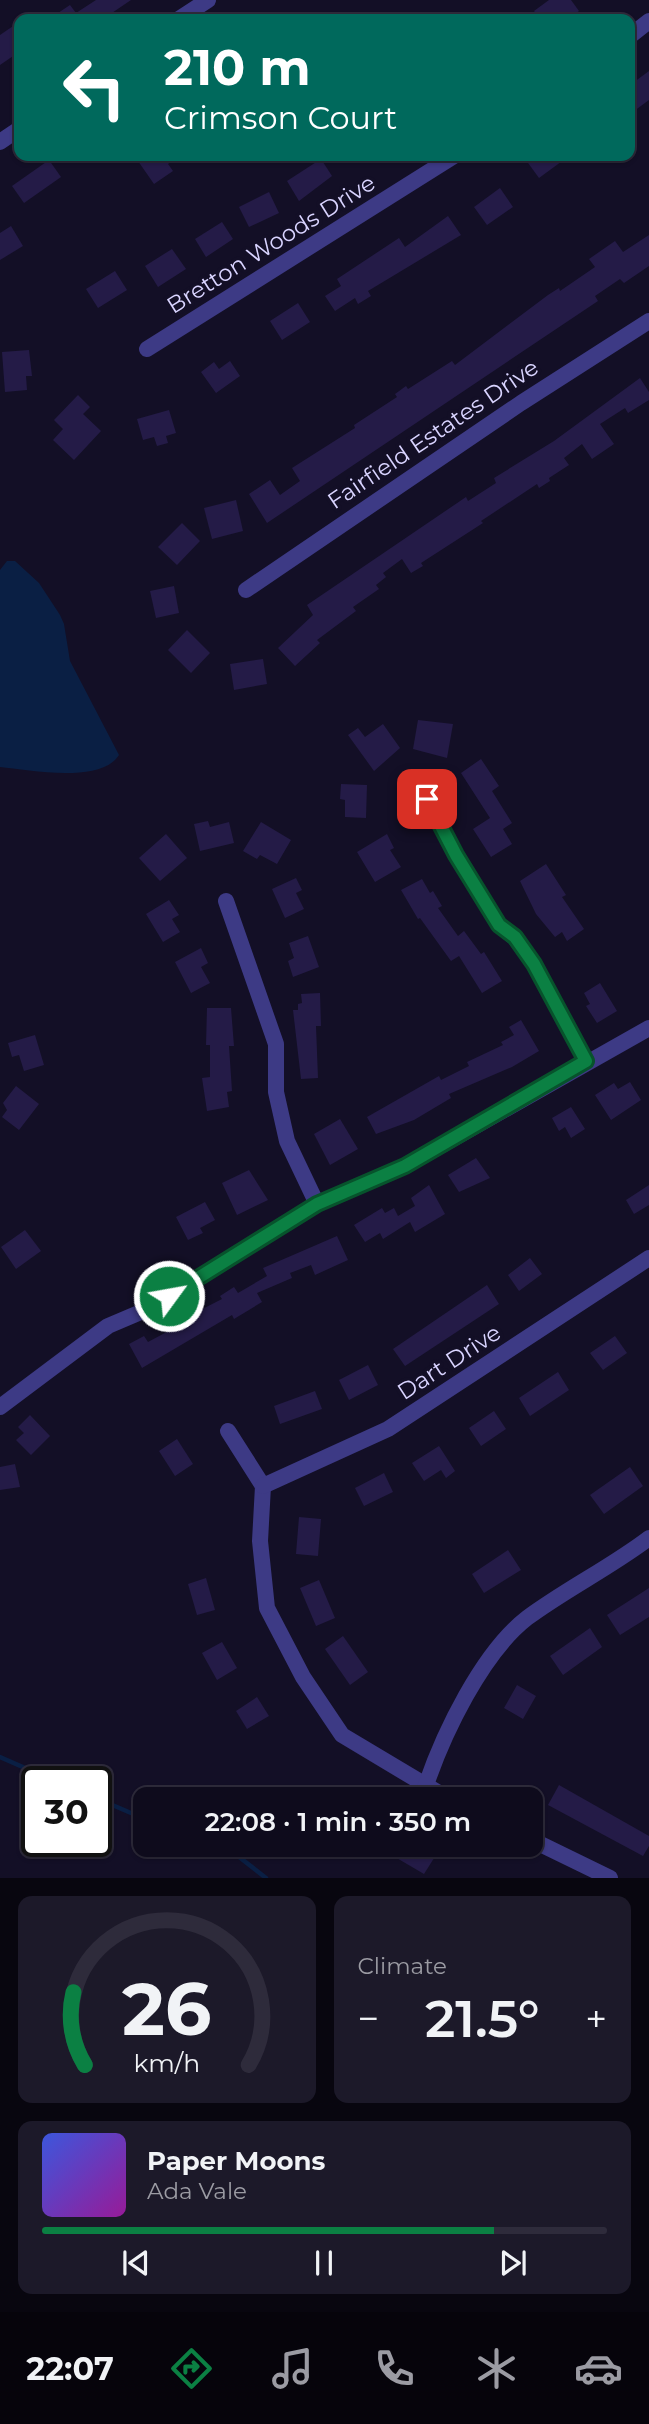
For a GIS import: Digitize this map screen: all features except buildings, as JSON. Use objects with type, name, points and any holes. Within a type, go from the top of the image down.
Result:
[{"type":"street","points":[[186,14],[208,0]]},
{"type":"street","points":[[635,32],[649,21]]},
{"type":"street","name":"Bretton Woods Drive","points":[[147,349],[446,161]]},
{"type":"street","name":"Fairfield Estates Drive","points":[[246,590],[521,403],[649,321]]},
{"type":"street","points":[[427,799],[456,855],[499,925],[515,937],[534,964],[586,1061]]},
{"type":"street","points":[[226,901],[276,1044],[276,1092],[287,1141],[317,1204]]},
{"type":"street","points":[[0,1407],[108,1326],[148,1308],[317,1204],[405,1166],[649,1027]]},
{"type":"street","name":"Dart Drive","points":[[263,1486],[388,1429],[649,1258]]},
{"type":"street","points":[[228,1431],[263,1486],[260,1541],[267,1608],[303,1678],[342,1735],[423,1787]]},
{"type":"street","points":[[425,1787],[436,1757],[493,1653],[526,1619],[649,1538]]},
{"type":"street","points":[[543,1845],[610,1878]]},
{"type":"water","points":[[7,561],[15,561],[39,583],[60,615],[70,661],[119,755],[110,764],[97,770],[64,773],[0,767],[0,570]]},
{"type":"waterway","points":[[0,1757],[21,1766]]},
{"type":"waterway","points":[[112,1805],[133,1814]]},
{"type":"waterway","points":[[239,1857],[266,1878]]},
{"type":"route","points":[[169,1296],[317,1204],[405,1166],[586,1061],[534,964],[515,937],[499,925],[456,855],[427,799]]}]
